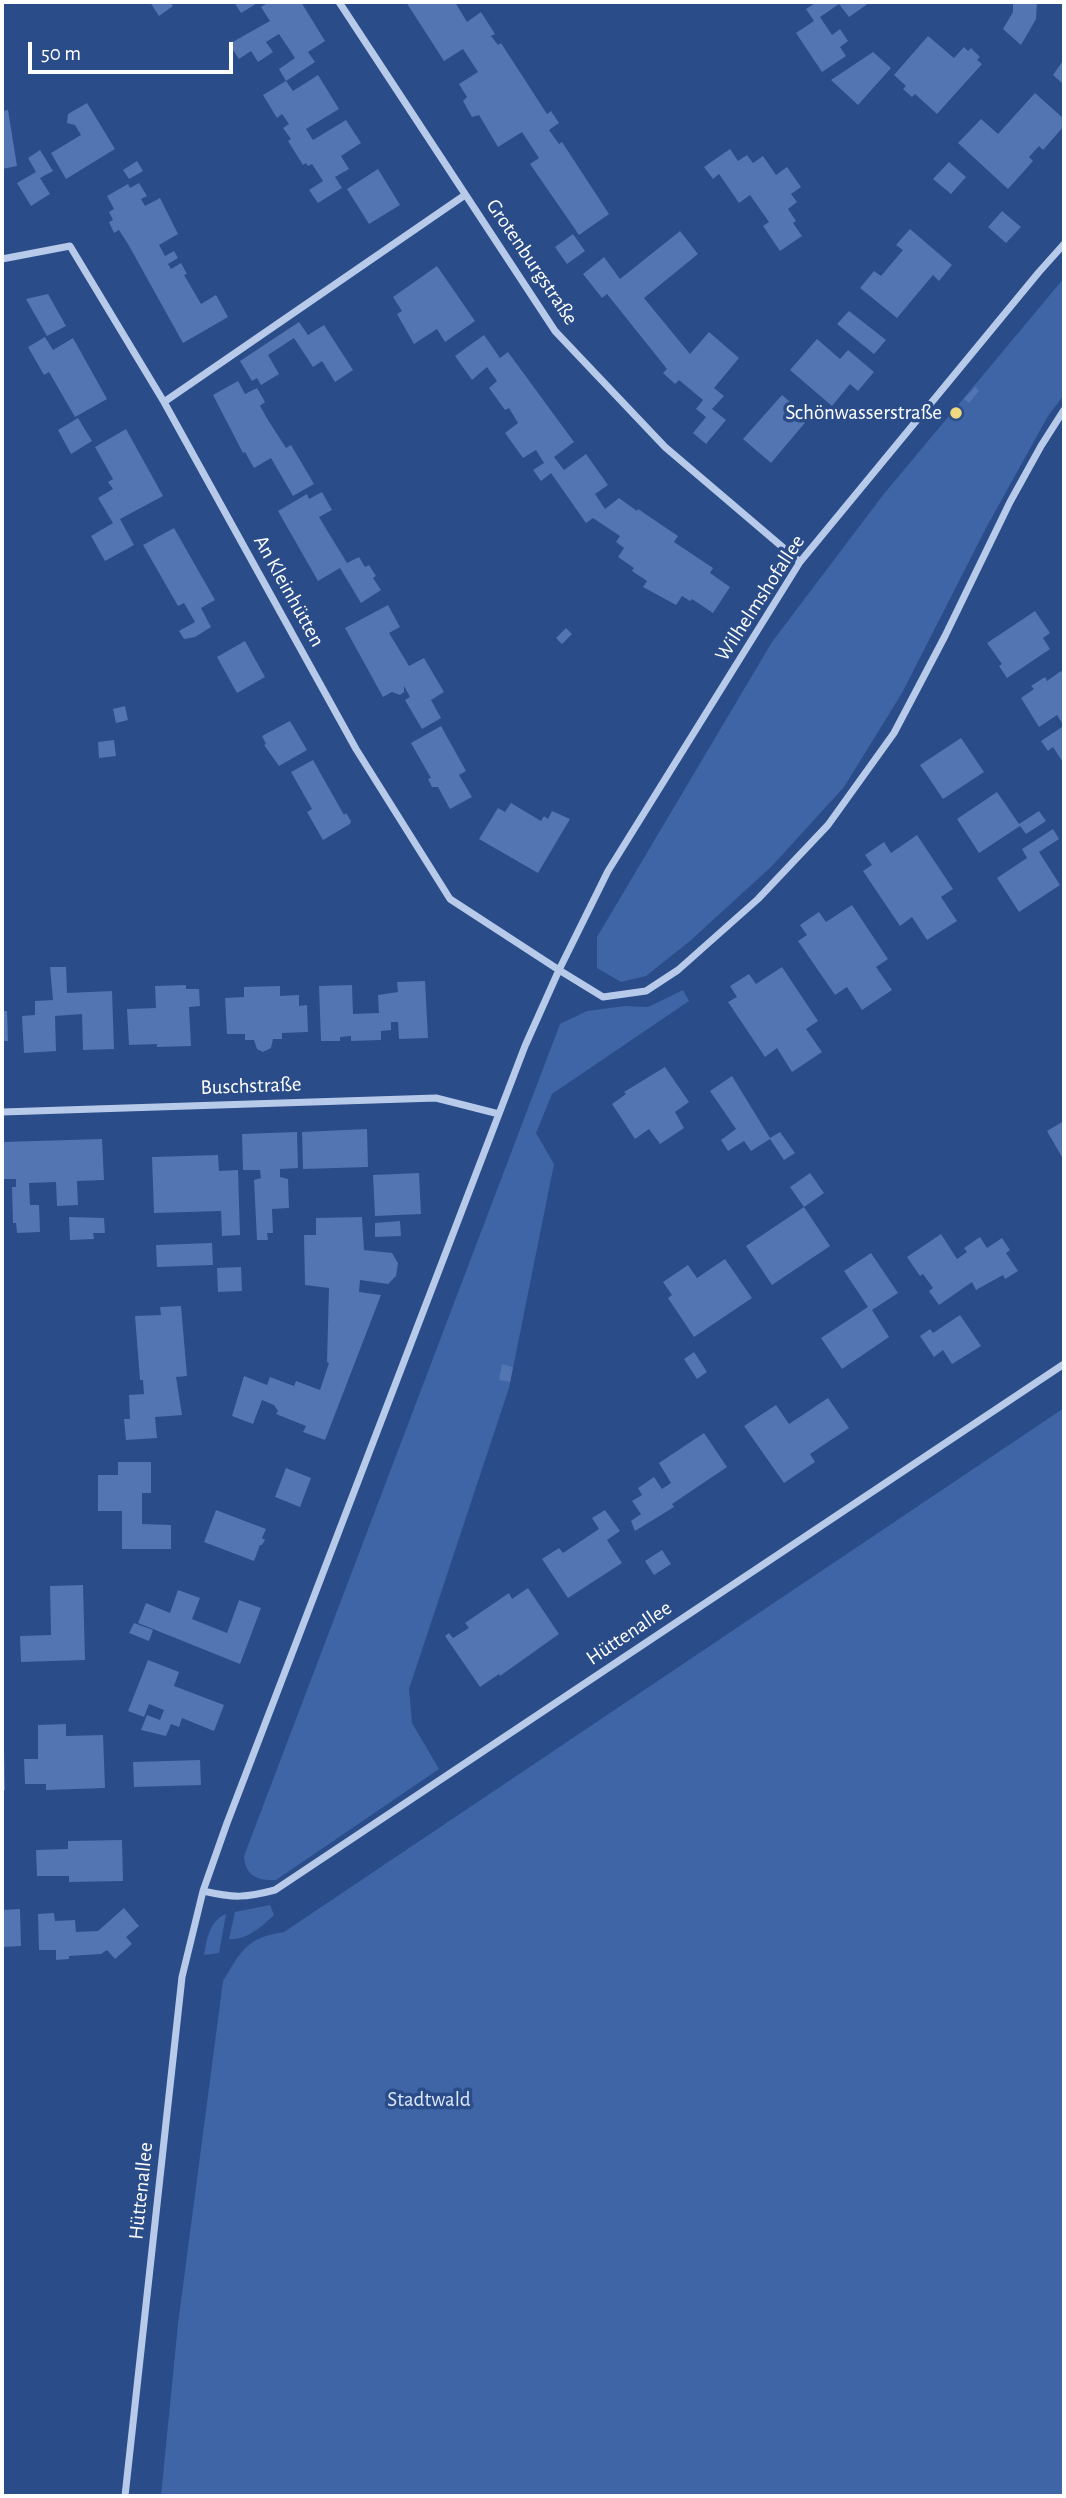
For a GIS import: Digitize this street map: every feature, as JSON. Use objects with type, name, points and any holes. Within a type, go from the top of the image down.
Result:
[{"type":"street","name":"Grotenburgstraße","points":[[339,2],[555,331],[665,447],[800,562]]},
{"type":"street","points":[[164,402],[465,195]]},
{"type":"street","name":"Wilhelmshofallee","points":[[499,1114],[558,970],[608,871],[800,562],[1064,244]]},
{"type":"street","name":"An Kleinhütten","points":[[2,259],[70,246],[164,402],[356,749],[450,899],[558,970]]},
{"type":"street","points":[[558,970],[603,997],[646,990],[678,970],[758,899],[828,825],[894,733],[1010,502],[1064,410]]},
{"type":"street","name":"Buschstraße","points":[[2,1112],[436,1098],[499,1114]]},
{"type":"street","name":"Hüttenallee","points":[[125,2496],[182,1977],[203,1891],[499,1114]]},
{"type":"street","name":"Hüttenallee","points":[[203,1891],[231,1898],[275,1889],[1064,1364]]},
{"type":"green space","points":[[1064,278],[1064,395],[1048,416],[986,528],[902,693],[844,787],[772,866],[690,941],[646,976],[621,982],[597,968],[597,937],[772,642],[883,495]]},
{"type":"green space","points":[[683,990],[689,1001],[552,1094],[536,1133],[554,1164],[509,1388],[409,1689],[412,1723],[439,1769],[276,1880],[258,1878],[250,1873],[244,1856],[560,1024],[587,1011],[625,1006],[648,1007]]},
{"type":"green space","name":"Stadtwald","points":[[1064,1408],[1064,2496],[161,2496],[178,2324],[223,1981],[241,1953],[261,1938],[284,1932]]},
{"type":"green space","points":[[270,1905],[274,1915],[264,1924],[248,1935],[229,1939],[235,1912]]},
{"type":"green space","points":[[226,1914],[219,1953],[204,1955],[212,1926]]},
{"type":"building","points":[[150,2],[170,2],[173,6],[159,16]]},
{"type":"building","points":[[234,2],[259,2],[241,13]]},
{"type":"building","points":[[269,2],[301,2],[325,41],[308,52],[315,62],[286,81],[279,69],[295,58],[279,34],[266,42],[273,52],[258,62],[251,51],[239,59],[229,44],[270,21],[261,7]]},
{"type":"building","points":[[406,2],[455,2],[467,22],[481,12],[495,34],[491,36],[498,45],[501,43],[547,114],[551,111],[559,123],[549,130],[559,144],[562,142],[609,214],[579,235],[530,164],[539,158],[522,132],[498,147],[479,115],[472,117],[463,101],[467,97],[459,84],[478,72],[463,49],[444,61]]},
{"type":"building","points":[[817,2],[838,2],[839,4],[820,17],[832,35],[840,29],[848,41],[840,47],[846,56],[822,72],[796,33],[814,21],[806,9]]},
{"type":"building","points":[[1013,2],[1037,2],[1036,19],[1021,45],[1003,29],[1013,12]]},
{"type":"building","points":[[869,3],[849,17],[839,4]]},
{"type":"building","points":[[928,36],[954,58],[964,47],[968,51],[971,48],[980,57],[977,60],[982,64],[937,114],[915,94],[912,97],[903,89],[906,86],[894,75]]},
{"type":"building","points":[[873,52],[891,68],[858,105],[831,80]]},
{"type":"building","points":[[1064,59],[1064,85],[1053,75]]},
{"type":"building","points":[[318,75],[339,109],[306,129],[313,140],[346,120],[361,143],[341,156],[349,169],[335,177],[342,188],[318,203],[309,190],[323,181],[312,164],[303,165],[283,128],[289,124],[282,114],[277,118],[263,95],[286,81],[293,91]]},
{"type":"building","points":[[1035,93],[1064,119],[1064,126],[1043,150],[1039,146],[1029,157],[1033,161],[1008,189],[958,143],[981,119],[998,134]]},
{"type":"building","points":[[87,103],[115,149],[66,179],[51,153],[81,135],[75,125],[67,123],[68,114]]},
{"type":"building","points":[[8,110],[17,166],[2,169],[2,111]]},
{"type":"building","points":[[730,149],[738,161],[747,155],[753,163],[763,156],[776,175],[787,167],[801,187],[791,194],[797,202],[788,209],[802,236],[780,251],[763,226],[769,222],[750,195],[739,203],[719,174],[713,179],[704,167]]},
{"type":"building","points":[[40,150],[53,171],[40,178],[50,194],[31,206],[17,183],[36,172],[28,158]]},
{"type":"building","points":[[137,161],[143,171],[129,179],[123,170]]},
{"type":"building","points":[[949,162],[966,177],[951,194],[933,179]]},
{"type":"building","points":[[378,169],[400,205],[369,224],[347,189]]},
{"type":"building","points":[[139,183],[147,196],[141,199],[145,206],[160,198],[178,234],[159,245],[165,256],[174,251],[178,258],[168,264],[171,269],[181,263],[187,274],[184,275],[201,304],[216,295],[228,317],[183,343],[128,244],[119,230],[114,233],[109,222],[113,220],[109,212],[114,209],[107,196],[128,184],[130,188]]},
{"type":"building","points":[[1002,211],[1021,227],[1006,243],[988,227]]},
{"type":"building","points":[[910,229],[952,265],[939,281],[933,275],[897,318],[860,288],[874,271],[881,276],[903,250],[896,245]]},
{"type":"building","points":[[680,231],[698,254],[644,298],[690,354],[709,332],[739,358],[714,388],[724,396],[712,409],[726,420],[706,444],[693,433],[706,417],[696,409],[703,400],[679,380],[675,384],[663,373],[667,369],[607,294],[602,298],[583,274],[604,257],[620,279]]},
{"type":"building","points":[[573,234],[585,251],[567,264],[555,247]]},
{"type":"building","points":[[437,266],[475,321],[445,342],[437,329],[414,344],[397,314],[402,311],[393,297]]},
{"type":"building","points":[[48,294],[66,326],[47,336],[26,299]]},
{"type":"building","points":[[849,311],[886,340],[874,354],[837,324]]},
{"type":"building","points":[[299,322],[308,335],[324,325],[353,370],[335,382],[322,361],[313,367],[294,338],[268,355],[279,374],[261,385],[257,378],[252,381],[240,361]]},
{"type":"building","points":[[484,335],[500,358],[508,352],[574,442],[554,457],[564,470],[586,454],[608,485],[595,494],[605,509],[619,498],[637,511],[638,509],[678,536],[674,542],[713,568],[710,573],[730,587],[713,613],[692,599],[690,601],[682,596],[676,605],[643,587],[647,581],[618,557],[624,548],[616,542],[620,536],[593,518],[586,523],[551,473],[541,481],[533,470],[544,463],[536,450],[523,458],[505,433],[518,423],[509,408],[505,410],[489,388],[497,381],[487,367],[472,380],[455,356]]},
{"type":"building","points":[[45,337],[53,350],[73,338],[107,399],[75,417],[49,372],[44,375],[28,347]]},
{"type":"building","points":[[817,339],[840,359],[848,350],[874,372],[858,391],[850,384],[832,406],[790,370]]},
{"type":"building","points":[[238,381],[245,394],[257,388],[265,402],[260,406],[268,420],[286,448],[291,445],[314,484],[293,496],[271,458],[254,468],[245,452],[243,453],[213,395]]},
{"type":"building","points":[[975,387],[979,391],[969,403],[964,399]]},
{"type":"building","points":[[782,395],[809,418],[771,463],[743,439]]},
{"type":"building","points":[[78,418],[92,441],[71,454],[58,430]]},
{"type":"building","points":[[126,429],[163,496],[120,519],[134,545],[105,561],[91,536],[113,523],[98,498],[113,489],[108,482],[113,479],[95,447]]},
{"type":"building","points":[[322,492],[332,510],[319,517],[328,532],[347,563],[359,557],[365,567],[369,565],[381,590],[361,603],[340,568],[318,581],[278,511],[307,494],[309,499]]},
{"type":"building","points":[[174,528],[215,600],[201,608],[211,627],[195,637],[184,639],[179,631],[195,622],[184,603],[178,606],[143,545]]},
{"type":"building","points":[[388,605],[400,627],[389,633],[409,666],[424,658],[444,692],[431,700],[441,718],[422,729],[405,700],[410,697],[404,686],[404,692],[400,695],[392,692],[383,697],[345,628]]},
{"type":"building","points":[[1035,611],[1050,633],[1043,638],[1050,649],[1007,678],[999,666],[1002,664],[987,643]]},
{"type":"building","points":[[566,628],[572,634],[562,644],[556,638]]},
{"type":"building","points":[[245,641],[265,677],[237,693],[217,657]]},
{"type":"building","points":[[1061,671],[1064,674],[1064,726],[1057,715],[1039,727],[1021,698],[1034,689],[1031,686],[1045,677],[1047,681]]},
{"type":"building","points":[[125,706],[128,720],[116,723],[113,709]]},
{"type":"building","points":[[290,721],[307,750],[279,766],[264,745],[266,744],[262,736]]},
{"type":"building","points":[[441,726],[466,771],[459,775],[472,797],[450,809],[438,787],[432,787],[428,779],[431,778],[411,743]]},
{"type":"building","points":[[1062,727],[1064,764],[1053,747],[1048,751],[1041,741]]},
{"type":"building","points":[[961,738],[984,772],[943,799],[920,765]]},
{"type":"building","points":[[114,740],[116,756],[99,758],[98,742]]},
{"type":"building","points":[[313,760],[344,815],[346,813],[351,821],[323,840],[307,812],[312,809],[291,772]]},
{"type":"building","points":[[997,792],[1019,824],[1039,811],[1046,821],[1026,834],[1020,826],[979,853],[957,819]]},
{"type":"building","points":[[511,803],[541,821],[544,816],[548,819],[552,811],[570,819],[538,873],[479,839],[498,808],[505,812]]},
{"type":"building","points":[[1053,829],[1059,839],[1039,852],[1060,885],[1019,912],[997,878],[1027,858],[1022,849]]},
{"type":"building","points":[[917,835],[953,889],[941,897],[957,921],[927,940],[912,917],[900,926],[863,871],[872,865],[865,855],[884,842],[891,853]]},
{"type":"building","points":[[852,905],[888,959],[876,967],[892,990],[862,1010],[847,987],[835,995],[798,941],[807,935],[800,925],[819,912],[826,922]]},
{"type":"building","points":[[50,967],[66,967],[67,993],[112,991],[114,1049],[83,1050],[82,1014],[55,1016],[56,1051],[24,1053],[22,1016],[35,1015],[35,1001],[53,1000]]},
{"type":"building","points":[[782,967],[818,1021],[806,1029],[822,1052],[792,1072],[777,1048],[765,1057],[728,1002],[737,997],[730,986],[749,974],[756,984]]},
{"type":"building","points":[[425,981],[428,1038],[399,1039],[398,1022],[391,1022],[391,1030],[381,1031],[381,1040],[351,1041],[351,1036],[340,1037],[340,1041],[321,1041],[319,986],[352,985],[353,1014],[379,1013],[378,995],[398,992],[397,982]]},
{"type":"building","points":[[186,985],[186,989],[199,989],[200,1006],[189,1007],[191,1046],[129,1045],[127,1009],[156,1008],[155,986]]},
{"type":"building","points":[[280,986],[280,996],[299,995],[299,1006],[307,1005],[308,1032],[282,1033],[282,1039],[273,1039],[271,1048],[263,1052],[257,1049],[254,1040],[245,1040],[245,1034],[227,1034],[225,998],[244,997],[244,987]]},
{"type":"building","points":[[2,1011],[7,1011],[8,1041],[2,1041]]},
{"type":"building","points":[[665,1067],[689,1102],[675,1112],[684,1128],[660,1144],[649,1129],[635,1139],[612,1104],[626,1094],[624,1092]]},
{"type":"building","points":[[732,1076],[770,1138],[780,1132],[795,1153],[784,1160],[770,1139],[751,1151],[744,1141],[728,1151],[721,1140],[736,1129],[710,1091]]},
{"type":"building","points":[[1064,1121],[1064,1155],[1062,1157],[1047,1131]]},
{"type":"building","points":[[367,1129],[368,1167],[303,1169],[302,1132]]},
{"type":"building","points":[[297,1132],[298,1168],[280,1169],[280,1177],[288,1179],[289,1208],[272,1209],[273,1233],[267,1233],[268,1240],[257,1240],[254,1180],[261,1178],[260,1170],[243,1170],[242,1134]]},
{"type":"building","points":[[102,1139],[104,1180],[77,1181],[78,1205],[57,1206],[56,1182],[29,1183],[30,1205],[39,1205],[40,1232],[17,1233],[16,1223],[13,1223],[12,1187],[16,1187],[16,1179],[2,1179],[2,1142]]},
{"type":"building","points":[[218,1155],[219,1171],[238,1170],[240,1235],[222,1236],[221,1211],[154,1213],[152,1157]]},
{"type":"building","points":[[419,1173],[421,1214],[375,1216],[373,1175]]},
{"type":"building","points":[[810,1173],[824,1193],[804,1207],[790,1187]]},
{"type":"building","points":[[804,1207],[830,1246],[772,1285],[746,1246]]},
{"type":"building","points":[[69,1217],[104,1218],[105,1233],[93,1233],[94,1239],[70,1240]]},
{"type":"building","points":[[362,1217],[364,1250],[392,1253],[398,1263],[396,1276],[388,1284],[360,1280],[359,1292],[381,1295],[325,1440],[303,1432],[306,1426],[276,1414],[278,1411],[274,1405],[262,1400],[253,1424],[232,1416],[244,1376],[267,1385],[270,1377],[294,1386],[296,1381],[320,1390],[329,1363],[329,1288],[305,1285],[304,1235],[316,1235],[316,1218]]},
{"type":"building","points":[[400,1221],[401,1236],[375,1237],[375,1223]]},
{"type":"building","points":[[941,1234],[957,1259],[967,1252],[964,1248],[980,1237],[987,1248],[1002,1238],[1010,1250],[1006,1253],[1018,1271],[1005,1279],[1003,1275],[976,1290],[972,1282],[939,1305],[929,1291],[933,1288],[923,1274],[920,1276],[907,1257]]},
{"type":"building","points":[[212,1243],[213,1265],[157,1267],[156,1245]]},
{"type":"building","points":[[871,1253],[898,1293],[872,1310],[889,1337],[842,1369],[821,1338],[868,1307],[844,1271]]},
{"type":"building","points":[[725,1259],[752,1298],[694,1337],[668,1298],[672,1295],[663,1282],[688,1265],[697,1278]]},
{"type":"building","points":[[241,1267],[242,1291],[218,1292],[217,1268]]},
{"type":"building","points":[[181,1306],[187,1376],[176,1377],[182,1415],[155,1417],[157,1438],[126,1440],[124,1419],[130,1419],[129,1395],[144,1394],[143,1380],[140,1380],[135,1316],[161,1315],[160,1307]]},
{"type":"building","points":[[960,1315],[981,1346],[952,1364],[943,1350],[934,1357],[920,1336],[930,1329],[933,1333]]},
{"type":"building","points":[[694,1352],[707,1372],[697,1379],[684,1359]]},
{"type":"building","points":[[502,1364],[513,1367],[510,1382],[499,1380]]},
{"type":"building","points":[[828,1398],[849,1428],[810,1454],[815,1462],[784,1483],[744,1426],[776,1405],[789,1424]]},
{"type":"building","points":[[704,1433],[727,1467],[672,1504],[674,1507],[635,1531],[631,1521],[641,1514],[632,1501],[642,1495],[638,1488],[654,1477],[662,1489],[671,1483],[659,1463]]},
{"type":"building","points":[[118,1462],[151,1462],[151,1493],[142,1493],[142,1524],[171,1525],[171,1549],[122,1549],[122,1511],[98,1511],[98,1475],[118,1475]]},
{"type":"building","points":[[286,1468],[311,1478],[300,1507],[275,1497]]},
{"type":"building","points":[[216,1510],[266,1529],[262,1538],[265,1540],[260,1545],[254,1561],[204,1542]]},
{"type":"building","points":[[605,1510],[620,1531],[607,1540],[622,1563],[568,1598],[542,1559],[559,1548],[563,1553],[599,1529],[592,1518]]},
{"type":"building","points":[[662,1550],[671,1564],[654,1575],[645,1561]]},
{"type":"building","points":[[83,1585],[85,1660],[21,1662],[20,1636],[51,1635],[50,1586]]},
{"type":"building","points":[[528,1588],[559,1634],[480,1687],[445,1636],[449,1633],[453,1638],[469,1628],[465,1623],[509,1593],[512,1599]]},
{"type":"building","points":[[178,1590],[200,1598],[192,1619],[227,1633],[239,1600],[261,1608],[240,1664],[138,1623],[146,1603],[170,1613]]},
{"type":"building","points":[[134,1623],[153,1630],[149,1641],[129,1633]]},
{"type":"building","points":[[148,1660],[179,1672],[174,1686],[224,1705],[214,1731],[182,1718],[179,1727],[171,1724],[166,1736],[141,1730],[147,1715],[160,1720],[164,1710],[149,1704],[144,1717],[128,1711]]},
{"type":"building","points":[[66,1724],[66,1736],[103,1735],[105,1788],[46,1790],[46,1784],[25,1784],[24,1759],[38,1759],[38,1725]]},
{"type":"building","points":[[4,1749],[5,1790],[2,1790]]},
{"type":"building","points":[[200,1760],[201,1785],[134,1787],[133,1762]]},
{"type":"building","points":[[122,1840],[123,1881],[69,1882],[69,1876],[37,1876],[36,1850],[68,1849],[68,1841]]},
{"type":"building","points":[[124,1908],[139,1926],[126,1937],[132,1944],[115,1959],[107,1950],[101,1954],[69,1956],[69,1959],[56,1960],[56,1950],[39,1950],[38,1914],[54,1913],[55,1921],[75,1920],[76,1932],[98,1931]]},
{"type":"building","points":[[20,1909],[21,1946],[2,1947],[2,1910]]},
{"type":"place","name":"Schönwasserstraße","points":[[956,413]]}]
